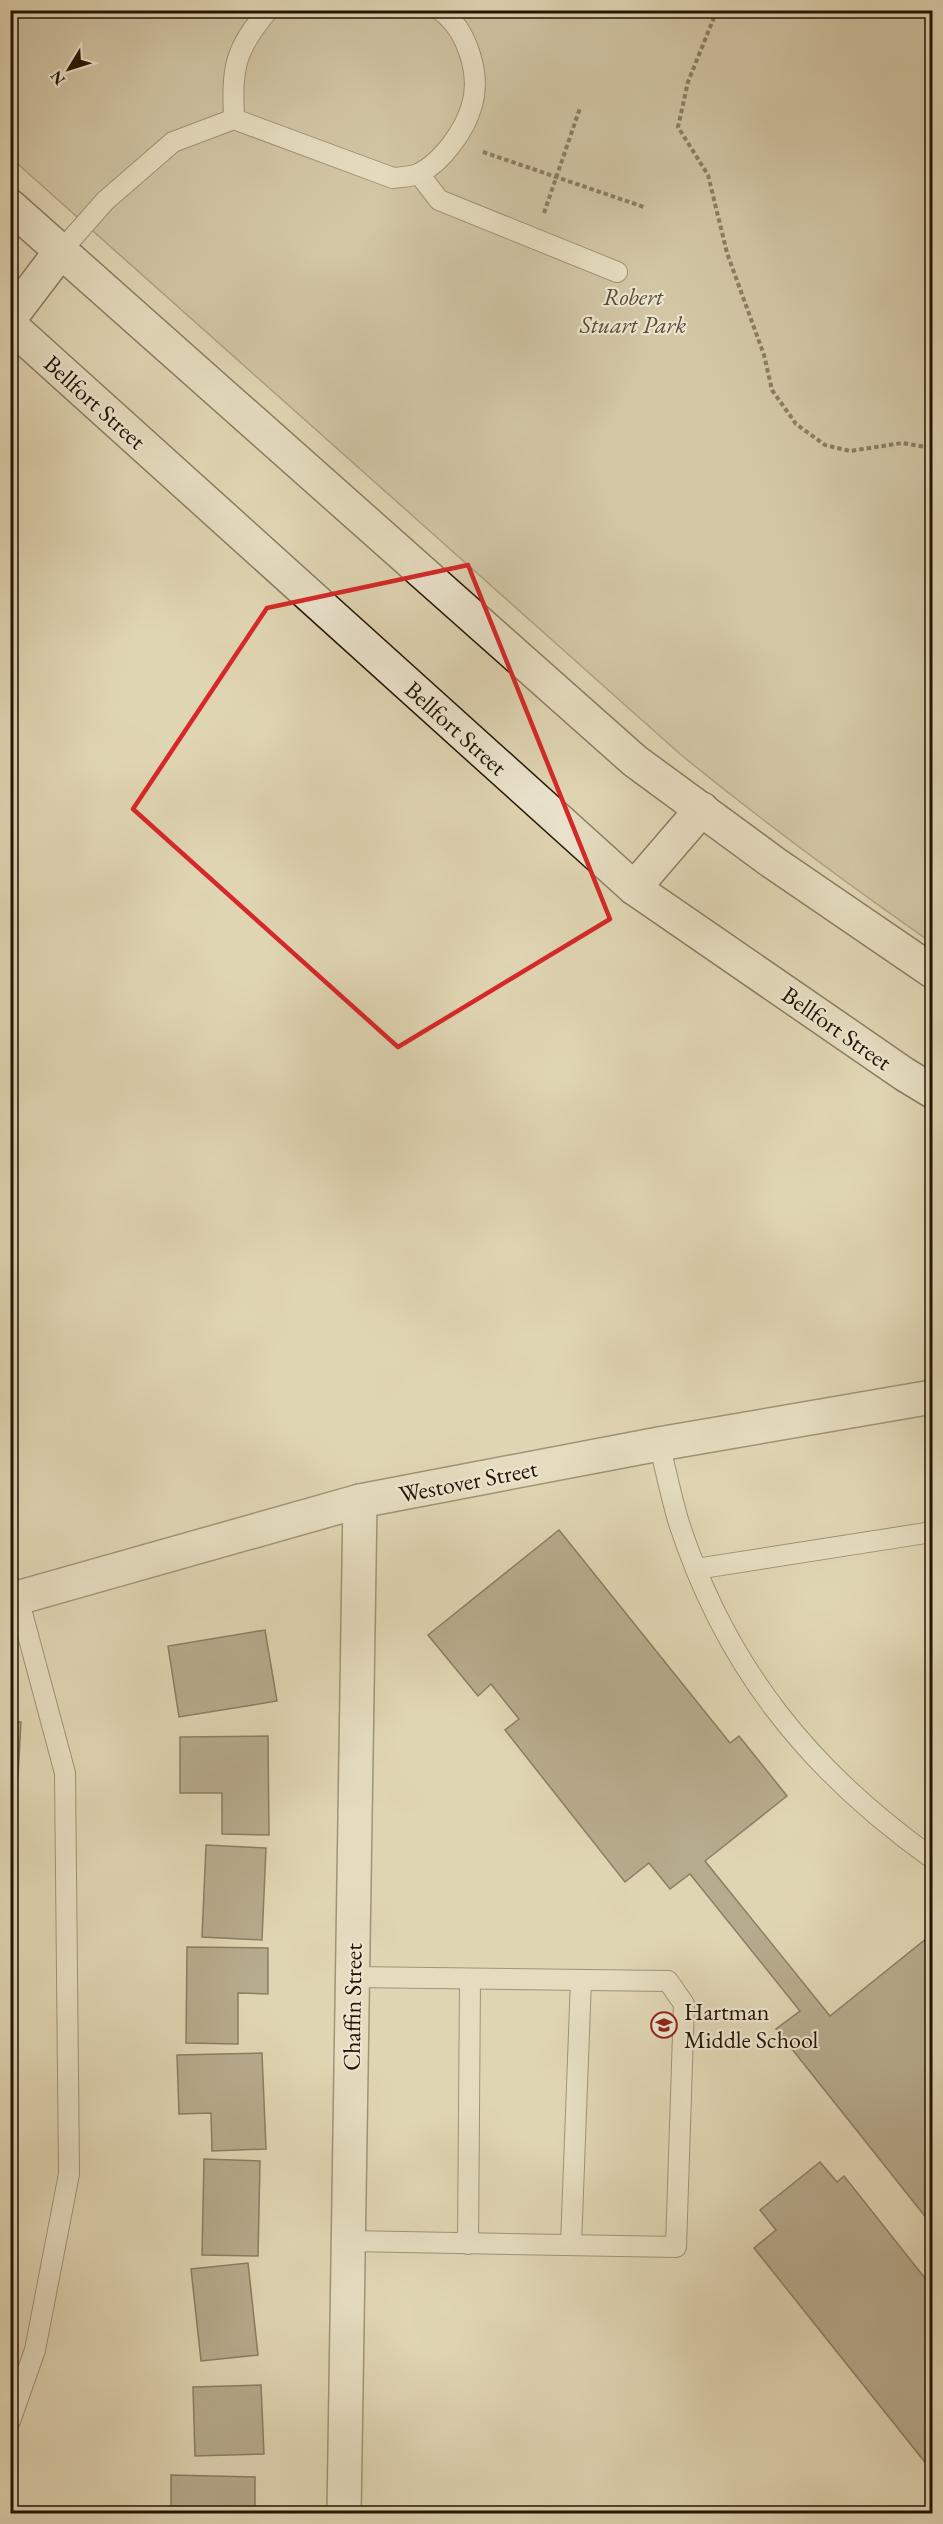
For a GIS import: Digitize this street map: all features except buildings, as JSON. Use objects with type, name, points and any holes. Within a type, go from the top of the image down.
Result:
[{"type":"main road","points":[[10,206],[635,761],[774,863],[933,971]]},
{"type":"main road","points":[[10,318],[61,251]]},
{"type":"main road","name":"Bellfort Street","points":[[10,326],[634,888],[904,1074],[933,1091]]},
{"type":"main road","points":[[634,888],[702,809]]},
{"type":"main road","name":"Westover Street","points":[[14,1599],[360,1502],[659,1444],[933,1397]]},
{"type":"main road","name":"Chaffin Street","points":[[344,2514],[360,1502]]},
{"type":"lane","points":[[234,118],[232,75],[246,36],[268,10]]},
{"type":"lane","points":[[61,251],[105,201],[173,142],[234,118],[393,178],[419,174],[444,153],[461,128],[473,104],[474,71],[466,42],[447,15],[440,10]]},
{"type":"lane","points":[[419,174],[440,201],[617,272]]},
{"type":"lane","points":[[659,1444],[679,1522],[715,1613],[786,1727],[830,1775],[890,1828],[933,1858]]},
{"type":"lane","points":[[696,1569],[933,1532]]},
{"type":"lane","points":[[10,2421],[35,2350],[69,2174],[65,1773],[14,1599]]},
{"type":"lane","points":[[348,2241],[676,2247],[684,2004],[668,1981],[352,1977]]},
{"type":"lane","points":[[468,2244],[470,1979]]},
{"type":"lane","points":[[571,2245],[581,1980]]},
{"type":"path","points":[[717,10],[688,82],[678,128],[708,175],[727,254],[764,355],[772,390],[796,424],[825,445],[849,451],[902,443],[933,448]]},
{"type":"path","points":[[535,239],[580,108]]},
{"type":"path","points":[[476,149],[644,207]]},
{"type":"highlighted area","points":[[468,565],[610,919],[398,1047],[133,809],[267,608]]},
{"type":"green space","name":"Robert Stuart Park","points":[[11,11],[932,11],[932,943],[804,851],[680,754],[11,158]]},
{"type":"place","name":"Hartman Middle School","points":[[664,2025]]}]
